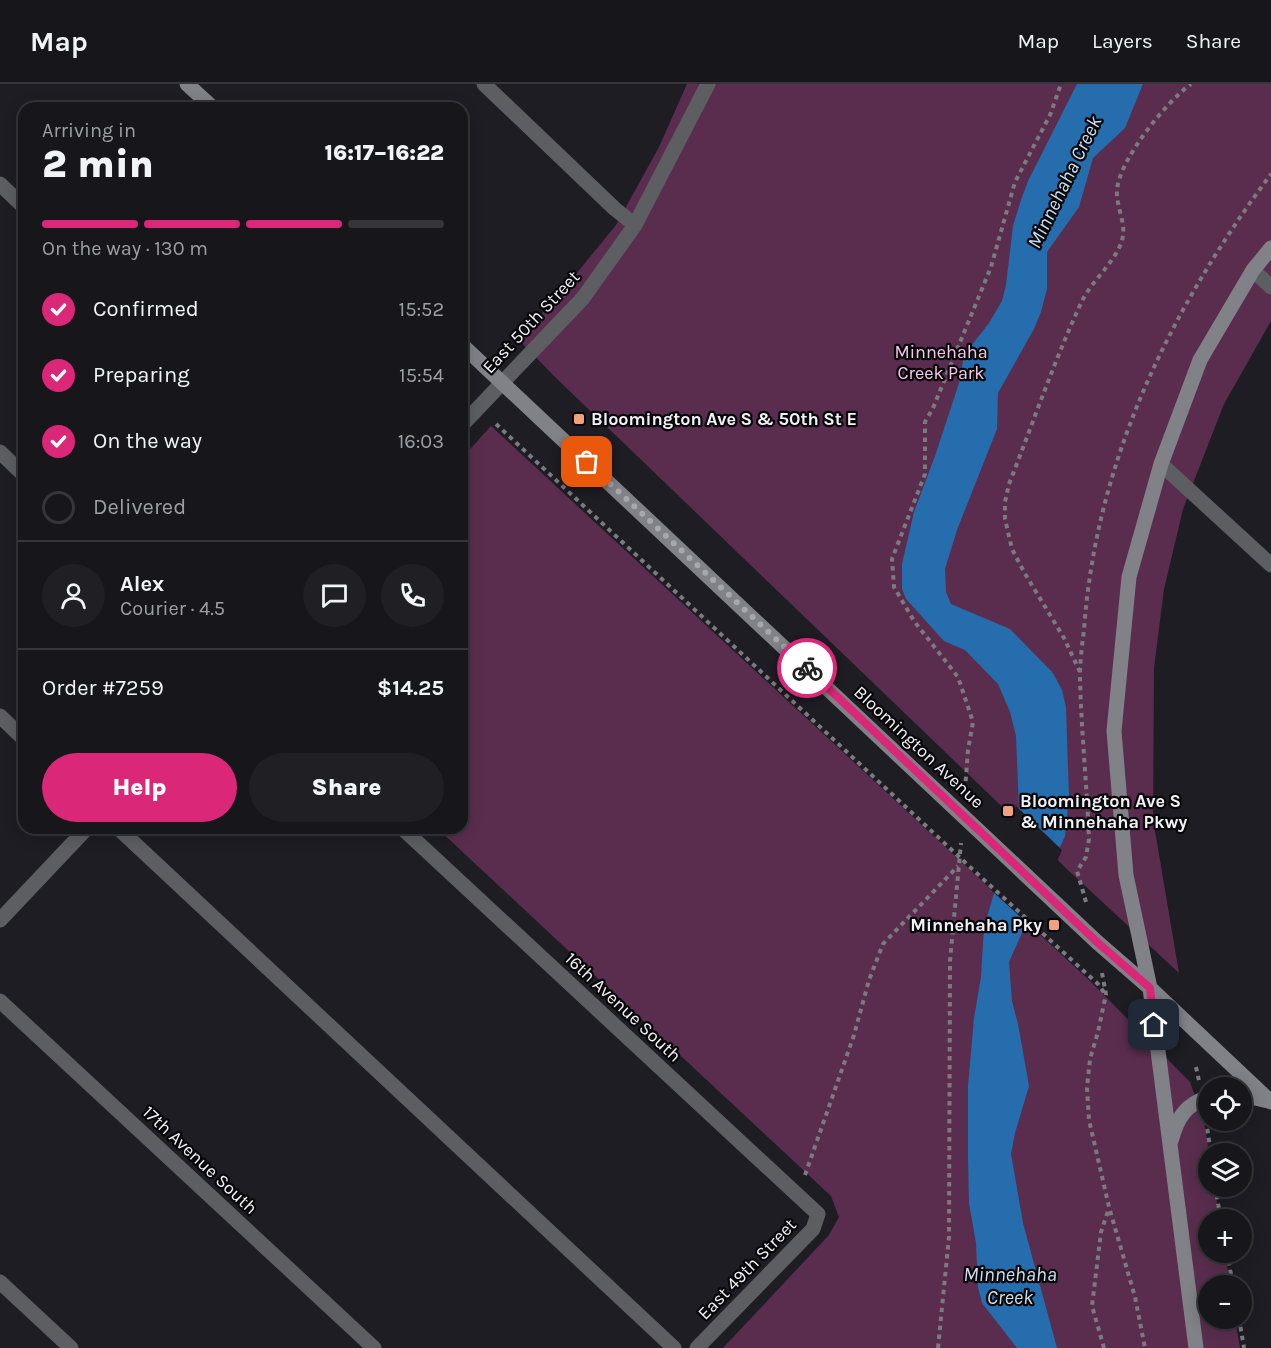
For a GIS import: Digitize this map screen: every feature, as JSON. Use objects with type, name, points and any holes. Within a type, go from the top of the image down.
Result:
[{"type":"street","points":[[187,84],[206,102]]},
{"type":"street","points":[[484,84],[615,209],[635,225]]},
{"type":"street","name":"East 50th Street","points":[[468,419],[583,298],[635,225],[708,84]]},
{"type":"street","points":[[0,184],[18,201]]},
{"type":"street","points":[[1196,1348],[1150,988],[1126,875],[1114,731],[1129,577],[1161,464],[1200,360],[1253,270],[1271,248]]},
{"type":"street","points":[[1253,270],[1271,287]]},
{"type":"street","name":"Bloomington Avenue","points":[[468,351],[1097,942],[1150,988],[1271,1102]]},
{"type":"street","points":[[0,452],[18,469]]},
{"type":"street","points":[[1161,464],[1271,565]]},
{"type":"street","points":[[0,716],[18,733]]},
{"type":"street","points":[[0,920],[81,834]]},
{"type":"street","points":[[124,834],[674,1348]]},
{"type":"street","name":"16th Avenue South","points":[[408,834],[818,1214]]},
{"type":"street","name":"17th Avenue South","points":[[0,1000],[374,1348]]},
{"type":"street","points":[[1252,1097],[1271,1102]]},
{"type":"street","points":[[1169,1147],[1175,1125],[1181,1114],[1188,1106],[1198,1102]]},
{"type":"street","name":"East 49th Street","points":[[698,1348],[813,1229],[818,1214]]},
{"type":"street","points":[[0,1282],[71,1348]]},
{"type":"path","points":[[938,1348],[949,1237],[950,961],[961,859],[968,750],[973,722],[958,677],[914,621],[894,587],[892,559],[925,474],[924,422],[933,408],[991,267],[1015,182],[1050,115],[1060,84]]},
{"type":"path","points":[[1080,674],[1064,638],[1017,560],[1007,533],[1005,502],[1009,484],[1083,299],[1122,240],[1123,224],[1117,192],[1120,177],[1158,116],[1179,93],[1191,84]]},
{"type":"path","points":[[1077,871],[1086,857],[1089,839],[1080,674],[1086,596],[1104,500],[1118,453],[1167,338],[1197,284],[1271,174]]},
{"type":"path","points":[[496,424],[1098,984],[1106,994],[1090,1059],[1087,1088],[1089,1120],[1109,1207],[1136,1297],[1145,1348]]},
{"type":"path","points":[[804,1179],[883,944],[959,865]]},
{"type":"path","points":[[1104,1348],[1092,1306],[1101,1232],[1109,1207]]},
{"type":"path","points":[[1241,1329],[1244,1348]]},
{"type":"green space","name":"Minnehaha Creek Park","points":[[687,84],[1271,84],[1271,321],[1224,404],[1183,509],[1164,589],[1154,668],[1153,819],[1179,973],[1070,872],[518,339],[559,295],[616,225],[659,147]]},
{"type":"green space","points":[[491,426],[1090,981],[1190,1082],[1198,1104],[1198,1131],[1206,1131],[1207,1143],[1198,1143],[1198,1197],[1216,1197],[1218,1209],[1198,1209],[1198,1263],[1227,1263],[1228,1275],[1198,1275],[1198,1329],[1237,1329],[1240,1348],[723,1348],[829,1235],[839,1217],[831,1196],[443,834],[468,834],[468,451]]},
{"type":"water","name":"Minnehaha Creek","points":[[1077,84],[1143,84],[1125,128],[1093,158],[1079,207],[1047,252],[1047,289],[1041,312],[998,393],[997,429],[957,530],[945,569],[946,592],[951,604],[1010,629],[1053,673],[1062,690],[1066,707],[1069,797],[1065,836],[1009,962],[1012,1001],[1029,1086],[1011,1154],[1023,1223],[1057,1348],[1017,1348],[982,1303],[978,1287],[976,1243],[969,1203],[968,1159],[968,1086],[974,1018],[981,977],[984,927],[1019,809],[1016,736],[1010,712],[998,684],[965,650],[944,641],[906,599],[902,589],[902,564],[914,512],[959,383],[964,355],[989,323],[1002,301],[1013,226],[1020,203],[1028,181]]},
{"type":"pier","points":[[1016,806],[1062,850],[1029,925],[991,890]]},
{"type":"way so far","points":[[587,462],[807,668]]},
{"type":"place","name":"Bloomington Ave S & 50th St E","points":[[579,419]]},
{"type":"place","name":"Bloomington Ave S & Minnehaha Pkwy","points":[[1008,811]]},
{"type":"place","name":"Minnehaha Pky","points":[[1054,925]]},
{"type":"route","points":[[807,668],[1097,942],[1150,988],[1154,1025]]}]
